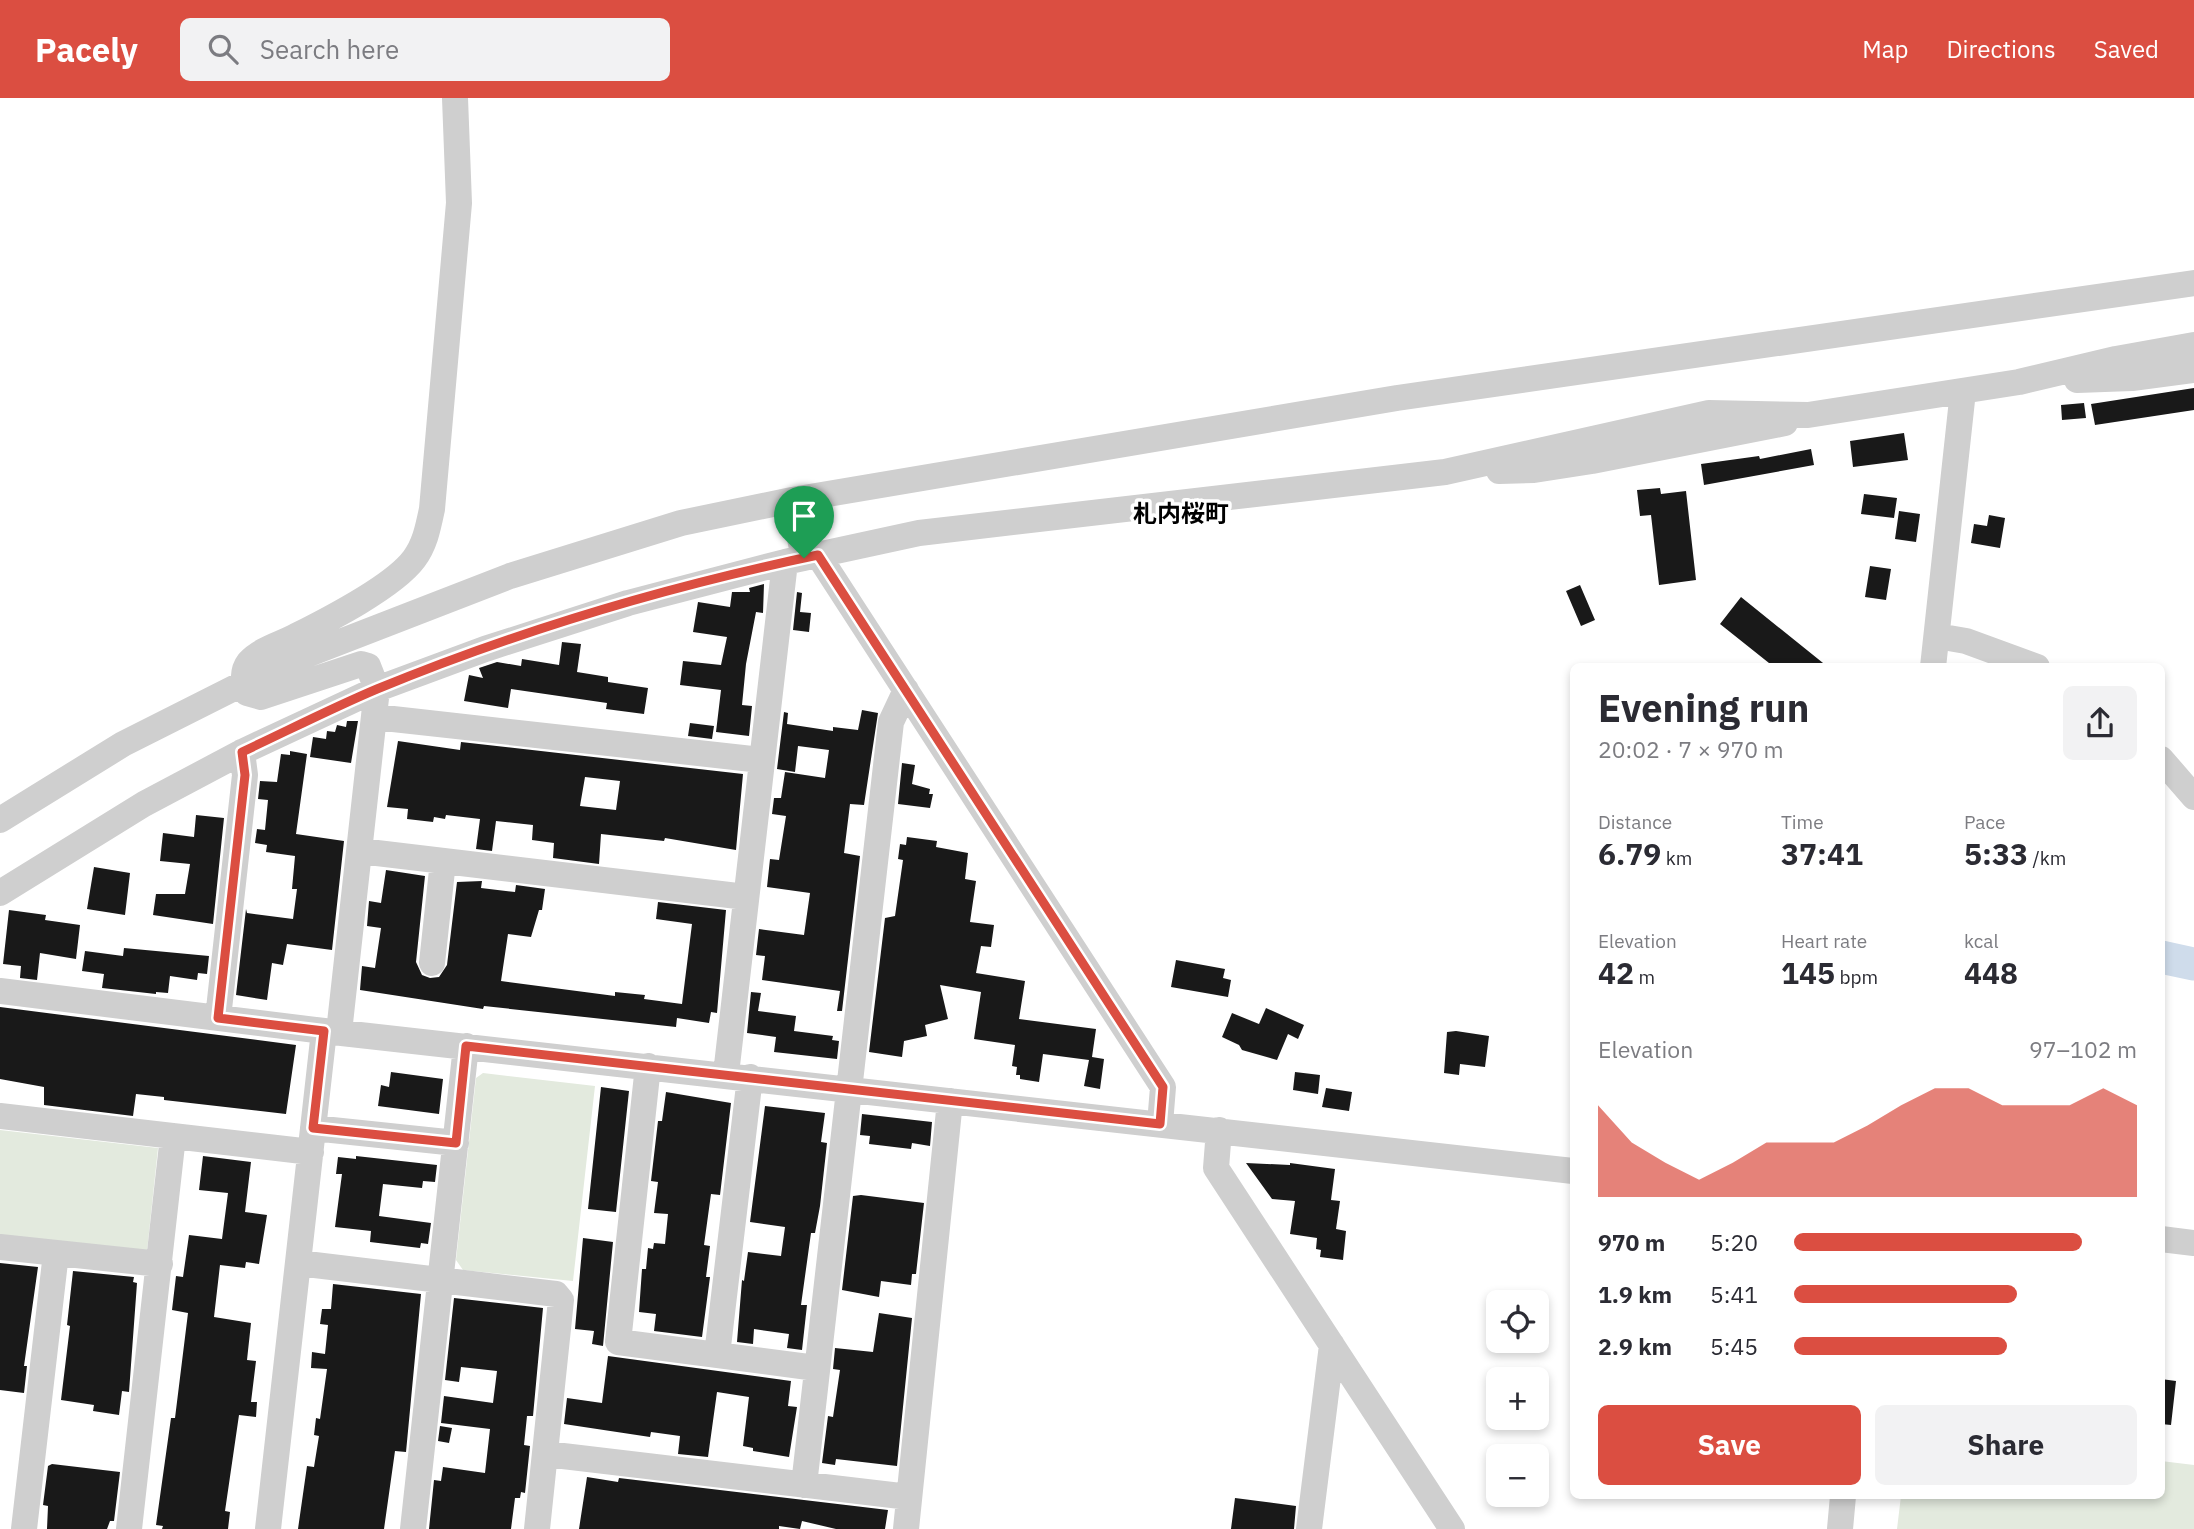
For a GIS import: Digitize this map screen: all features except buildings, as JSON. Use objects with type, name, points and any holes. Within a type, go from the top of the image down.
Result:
[{"type":"street","points":[[268,1529],[312,1140],[360,851],[377,690],[368,666],[361,664],[261,697],[247,693],[243,684],[246,665],[258,654],[298,635],[392,580],[413,561],[426,539],[432,509],[459,203],[455,98]]},
{"type":"street","points":[[0,820],[123,744],[243,684],[375,626],[510,576],[681,523],[792,500],[1397,398],[2194,283]]},
{"type":"street","points":[[0,893],[144,804],[242,752],[377,690],[485,649],[615,607],[802,558],[919,533],[1445,471],[1709,413],[1808,415],[2019,382],[2116,359],[2194,345]]},
{"type":"street","points":[[2019,382],[2132,379],[2194,370]]},
{"type":"street","points":[[1934,663],[1963,391]]},
{"type":"street","points":[[717,1355],[738,1076],[746,897],[761,760],[802,558],[792,500]]},
{"type":"street","points":[[802,558],[906,690],[1163,1087],[1160,1124]]},
{"type":"street","points":[[1937,636],[1966,641],[2026,663]]},
{"type":"street","points":[[804,1485],[891,722],[906,690]]},
{"type":"street","points":[[375,717],[761,760]]},
{"type":"street","points":[[218,1018],[245,775],[242,752]]},
{"type":"street","points":[[2165,764],[2194,797]]},
{"type":"street","points":[[360,851],[746,897]]},
{"type":"street","points":[[432,962],[443,861]]},
{"type":"street","points":[[0,991],[331,1031],[1570,1171]]},
{"type":"street","points":[[413,1529],[466,1046]]},
{"type":"street","points":[[648,1066],[618,1342],[816,1368]]},
{"type":"street","points":[[906,1529],[950,1101]]},
{"type":"street","points":[[0,1116],[173,1136],[456,1143]]},
{"type":"street","points":[[1219,1130],[1216,1168],[1451,1529]]},
{"type":"street","points":[[129,1529],[173,1136]]},
{"type":"street","points":[[2165,1239],[2194,1243]]},
{"type":"street","points":[[0,1247],[160,1264]]},
{"type":"street","points":[[24,1529],[56,1253]]},
{"type":"street","points":[[298,1263],[556,1294],[561,1300],[537,1529]]},
{"type":"street","points":[[1309,1529],[1332,1345]]},
{"type":"street","points":[[545,1454],[909,1497]]},
{"type":"street","points":[[1840,1529],[1843,1499]]},
{"type":"shaded area","points":[[483,1073],[595,1086],[573,1281],[463,1270],[456,1260],[476,1078]]},
{"type":"shaded area","points":[[0,1130],[158,1148],[147,1251],[0,1235]]},
{"type":"shaded area","points":[[2165,1461],[2194,1465],[2194,1529],[1897,1529],[1901,1499],[2165,1499]]},
{"type":"waterway","points":[[2165,958],[2194,964]]},
{"type":"district","name":"札内桜町","points":[[1181,513]]},
{"type":"route","points":[[818,555],[1163,1087],[1160,1124],[466,1046],[456,1143],[313,1128],[324,1031],[218,1018],[245,775],[242,752],[377,690],[485,649],[628,603],[804,558],[818,555]]}]
